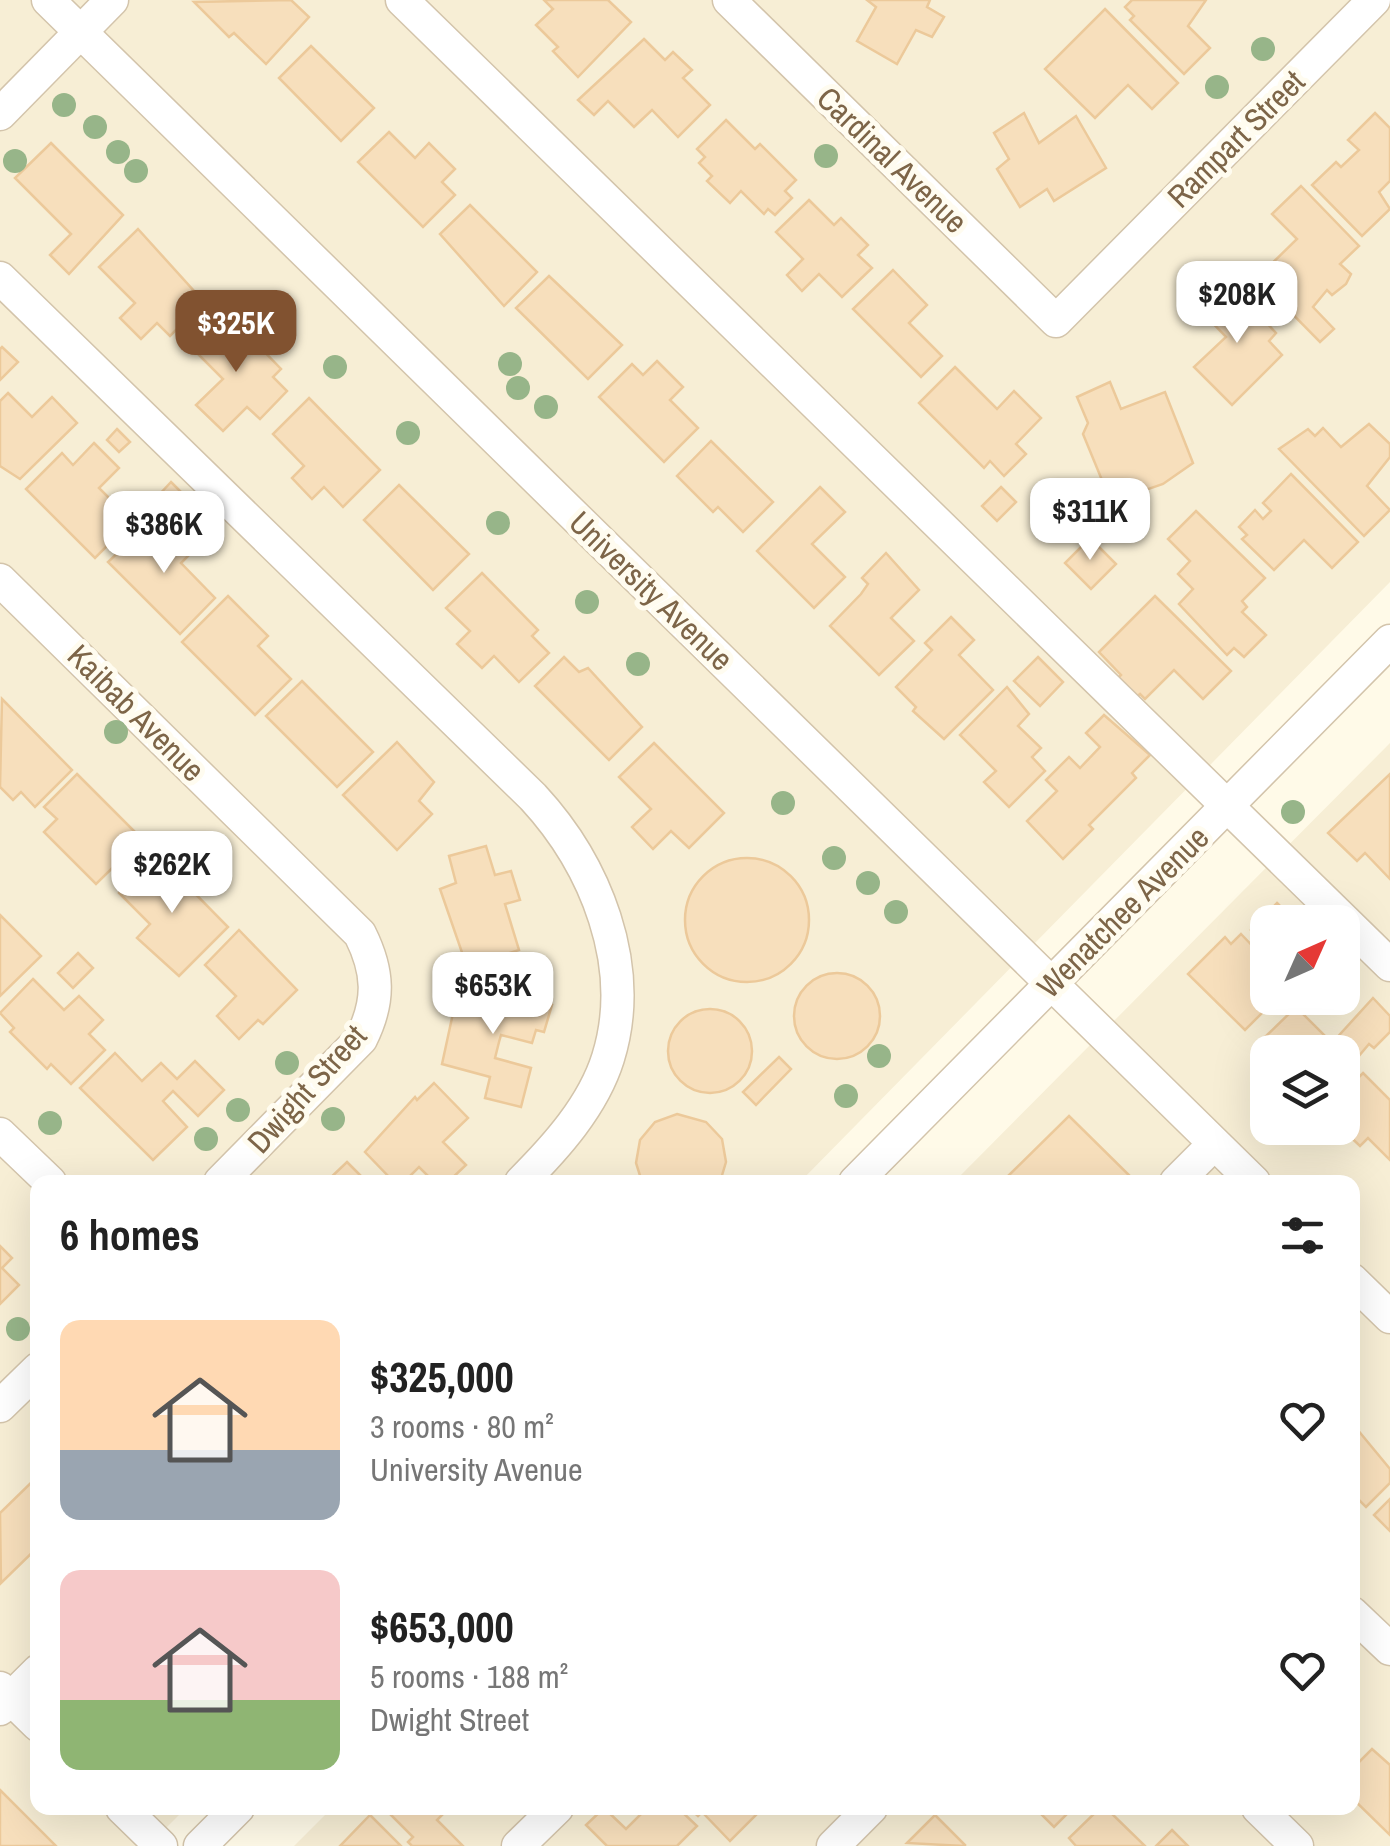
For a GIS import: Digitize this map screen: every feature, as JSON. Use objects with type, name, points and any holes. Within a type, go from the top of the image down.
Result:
[{"type":"street","name":"University Avenue","points":[[48,0],[1247,1175]]},
{"type":"street","points":[[0,114],[112,0]]},
{"type":"street","points":[[402,0],[1390,965]]},
{"type":"street","name":"Rampart Street","points":[[1056,321],[1374,0]]},
{"type":"street","name":"Cardinal Avenue","points":[[736,2],[1056,321]]},
{"type":"street","points":[[0,278],[532,797],[556,822],[584,869],[606,915],[615,962],[615,1014],[608,1058],[584,1107],[527,1175]]},
{"type":"street","name":"Kaibab Avenue","points":[[0,580],[360,934],[373,960],[377,986]]},
{"type":"street","name":"Wenatchee Avenue","points":[[862,1175],[1389,646]]},
{"type":"street","name":"Dwight Street","points":[[227,1175],[361,1039],[373,1015],[377,986]]},
{"type":"street","points":[[0,1134],[43,1175]]},
{"type":"street","points":[[1183,1175],[1214,1144]]},
{"type":"street","points":[[1360,1288],[1390,1317]]},
{"type":"street","points":[[0,1406],[30,1376]]},
{"type":"street","points":[[1360,1621],[1390,1650]]},
{"type":"street","points":[[30,1677],[3,1698],[30,1719]]},
{"type":"street","points":[[129,1815],[161,1846]]},
{"type":"street","points":[[200,1846],[231,1815]]},
{"type":"street","points":[[518,1846],[549,1815]]},
{"type":"street","points":[[833,1846],[864,1815]]},
{"type":"street","points":[[1265,1815],[1298,1846]]},
{"type":"shaded area","points":[[0,0],[1390,0],[1390,582],[807,1175],[30,1175],[30,1815],[179,1815],[148,1846],[0,1846]]},
{"type":"shaded area","points":[[1390,743],[1390,1846],[294,1846],[325,1815],[1360,1815],[1360,1175],[961,1175]]},
{"type":"building","points":[[291,0],[309,17],[266,64],[234,33],[229,37],[194,2]]},
{"type":"building","points":[[544,0],[608,0],[631,22],[578,77],[553,51],[558,47],[536,25],[553,9]]},
{"type":"building","points":[[867,0],[930,0],[927,7],[944,17],[932,37],[916,30],[897,64],[857,41],[876,7]]},
{"type":"building","points":[[1132,0],[1206,0],[1188,26],[1210,48],[1184,74],[1130,20],[1134,16],[1125,7]]},
{"type":"building","points":[[1105,9],[1178,83],[1152,109],[1128,85],[1095,118],[1045,69]]},
{"type":"building","points":[[644,39],[665,60],[673,52],[692,70],[683,78],[710,105],[678,137],[652,110],[634,127],[608,101],[594,115],[578,100]]},
{"type":"building","points":[[311,46],[374,108],[341,141],[279,78]]},
{"type":"building","points":[[1024,113],[1039,143],[1076,116],[1106,168],[1054,201],[1047,189],[1020,207],[997,169],[1009,159],[994,133]]},
{"type":"building","points":[[1375,113],[1390,128],[1390,181],[1379,192],[1390,209],[1362,236],[1312,185],[1336,162],[1341,167],[1359,150],[1348,140]]},
{"type":"building","points":[[726,120],[755,149],[760,144],[796,180],[785,191],[792,198],[775,215],[768,209],[764,214],[741,191],[730,203],[707,181],[712,176],[699,163],[705,157],[697,149]]},
{"type":"building","points":[[389,132],[415,158],[429,143],[455,169],[442,182],[455,195],[423,227],[358,162]]},
{"type":"building","points":[[51,143],[123,215],[69,274],[50,255],[71,234],[15,178]]},
{"type":"building","points":[[1301,186],[1359,246],[1340,264],[1351,274],[1346,284],[1332,295],[1327,290],[1313,307],[1334,329],[1320,342],[1257,278],[1297,239],[1272,214]]},
{"type":"building","points":[[809,200],[834,225],[841,218],[868,245],[858,255],[872,268],[842,297],[819,274],[802,291],[787,275],[803,259],[776,232]]},
{"type":"building","points":[[470,205],[537,272],[504,306],[440,234]]},
{"type":"building","points":[[138,229],[204,302],[170,336],[157,323],[141,339],[120,318],[135,303],[99,267]]},
{"type":"building","points":[[893,270],[927,305],[909,323],[942,356],[921,377],[853,309]]},
{"type":"building","points":[[549,276],[622,345],[588,379],[516,308]]},
{"type":"building","points":[[1231,285],[1276,333],[1269,341],[1282,355],[1232,405],[1194,367],[1226,337],[1202,312]]},
{"type":"building","points":[[218,315],[246,343],[251,338],[281,369],[273,377],[287,391],[260,419],[247,407],[223,431],[196,405],[223,379],[188,344]]},
{"type":"building","points":[[0,349],[18,362],[0,380]]},
{"type":"building","points":[[657,361],[683,387],[670,400],[698,428],[664,462],[599,397],[632,364],[643,375]]},
{"type":"building","points":[[955,367],[997,409],[1014,391],[1041,418],[1016,444],[1026,454],[1004,476],[990,461],[984,468],[919,403]]},
{"type":"building","points":[[1110,382],[1121,409],[1165,392],[1193,463],[1163,484],[1111,502],[1083,434],[1088,423],[1077,397]]},
{"type":"building","points":[[8,393],[32,417],[52,397],[77,423],[20,479],[0,466],[0,401]]},
{"type":"building","points":[[309,398],[380,470],[343,507],[324,487],[312,499],[292,478],[304,466],[273,434]]},
{"type":"building","points":[[1369,424],[1390,444],[1390,457],[1367,486],[1390,510],[1364,536],[1279,449],[1308,429],[1315,436],[1323,428],[1341,447]]},
{"type":"building","points":[[117,429],[130,442],[119,452],[107,440]]},
{"type":"building","points":[[711,441],[773,502],[743,532],[718,507],[713,512],[677,476]]},
{"type":"building","points":[[94,443],[119,468],[99,488],[132,521],[95,558],[26,489],[62,453],[73,465]]},
{"type":"building","points":[[1291,474],[1358,542],[1332,568],[1304,540],[1274,570],[1242,539],[1247,535],[1239,527],[1255,510],[1263,519],[1271,511],[1263,503]]},
{"type":"building","points":[[171,482],[182,493],[168,506],[158,496]]},
{"type":"building","points":[[399,485],[469,554],[433,590],[364,520]]},
{"type":"building","points":[[820,487],[845,512],[812,544],[845,577],[814,608],[757,551]]},
{"type":"building","points":[[1001,487],[1016,502],[997,521],[982,506]]},
{"type":"building","points":[[1196,511],[1265,578],[1242,601],[1247,607],[1242,612],[1266,635],[1244,657],[1234,648],[1227,655],[1179,604],[1193,589],[1178,574],[1190,561],[1168,539]]},
{"type":"building","points":[[166,520],[195,549],[181,563],[215,598],[180,634],[108,562],[130,541],[137,548]]},
{"type":"building","points":[[1090,538],[1116,564],[1091,589],[1065,563]]},
{"type":"building","points":[[886,553],[919,590],[891,618],[914,641],[879,675],[830,626],[861,594],[868,584],[862,578]]},
{"type":"building","points":[[482,573],[538,630],[532,636],[549,653],[519,682],[494,656],[482,668],[457,644],[470,631],[446,608]]},
{"type":"building","points":[[228,596],[268,636],[258,646],[291,679],[255,715],[182,642]]},
{"type":"building","points":[[1155,596],[1231,671],[1203,699],[1174,670],[1145,699],[1140,694],[1135,698],[1116,680],[1121,675],[1099,652]]},
{"type":"building","points":[[951,617],[974,640],[959,655],[993,690],[944,739],[913,711],[916,707],[896,687],[932,650],[925,643]]},
{"type":"building","points":[[564,657],[579,672],[588,668],[642,727],[609,760],[535,686]]},
{"type":"building","points":[[1038,657],[1063,682],[1040,706],[1014,681]]},
{"type":"building","points":[[302,681],[373,752],[337,787],[266,716]]},
{"type":"building","points":[[1007,687],[1029,714],[1018,726],[1041,748],[1032,757],[1045,771],[1009,807],[984,782],[996,771],[960,735]]},
{"type":"building","points":[[2,699],[72,770],[35,807],[21,792],[13,800],[0,787]]},
{"type":"building","points":[[1104,715],[1150,755],[1132,773],[1136,778],[1089,825],[1093,829],[1063,859],[1027,821],[1057,791],[1046,780],[1069,757],[1080,768],[1100,747],[1086,733]]},
{"type":"building","points":[[397,742],[434,782],[419,801],[432,814],[397,850],[343,795]]},
{"type":"building","points":[[654,743],[724,813],[689,848],[671,831],[653,849],[632,827],[651,809],[619,777]]},
{"type":"building","points":[[77,774],[142,839],[96,884],[44,832],[57,819],[44,807]]},
{"type":"building","points":[[1390,774],[1390,879],[1365,853],[1357,861],[1328,833]]},
{"type":"building","points":[[486,846],[495,875],[511,871],[520,900],[505,904],[519,950],[467,967],[440,889],[456,883],[449,856]]},
{"type":"building","points":[[157,855],[228,927],[179,976],[137,938],[150,924],[119,893]]},
{"type":"building","points":[[747,858],[771,863],[791,876],[804,896],[809,920],[804,944],[791,964],[771,977],[747,982],[723,977],[703,964],[690,944],[685,920],[690,896],[703,876],[723,863]]},
{"type":"building","points":[[0,915],[41,956],[0,996]]},
{"type":"building","points":[[239,930],[297,990],[263,1024],[258,1020],[239,1039],[217,1016],[236,996],[205,965]]},
{"type":"building","points":[[1241,934],[1250,943],[1250,1015],[1260,1015],[1245,1030],[1188,974],[1225,937],[1231,944]]},
{"type":"building","points":[[78,953],[93,968],[73,988],[58,973]]},
{"type":"building","points":[[837,973],[861,980],[873,992],[880,1016],[873,1040],[861,1052],[837,1059],[813,1052],[801,1040],[794,1016],[801,992],[813,980]]},
{"type":"building","points":[[33,979],[64,1010],[79,996],[103,1020],[89,1034],[105,1050],[71,1084],[51,1064],[47,1069],[10,1032],[14,1028],[0,1013]]},
{"type":"building","points":[[460,981],[552,1005],[544,1032],[536,1030],[532,1043],[501,1035],[495,1058],[531,1068],[521,1107],[485,1098],[490,1077],[442,1064]]},
{"type":"building","points":[[1373,998],[1390,1016],[1390,1032],[1374,1048],[1369,1044],[1360,1055],[1360,1035],[1339,1035]]},
{"type":"building","points":[[710,1009],[726,1012],[740,1021],[749,1035],[749,1067],[740,1081],[726,1090],[710,1093],[694,1090],[680,1081],[671,1067],[668,1051],[671,1035],[680,1021],[694,1012]]},
{"type":"building","points":[[1288,1015],[1304,1015],[1324,1035],[1267,1035]]},
{"type":"building","points":[[115,1053],[142,1081],[161,1063],[177,1079],[195,1061],[224,1090],[198,1116],[173,1091],[163,1101],[187,1127],[153,1160],[80,1088]]},
{"type":"building","points":[[779,1057],[791,1069],[756,1105],[743,1092]]},
{"type":"building","points":[[1363,1073],[1390,1100],[1390,1160],[1368,1138],[1359,1145]]},
{"type":"building","points":[[434,1083],[468,1118],[443,1142],[466,1165],[455,1175],[427,1175],[419,1167],[411,1175],[387,1175],[365,1152],[415,1097],[417,1100]]},
{"type":"building","points":[[677,1114],[706,1122],[722,1139],[726,1162],[722,1175],[640,1175],[636,1163],[640,1140],[655,1122]]},
{"type":"building","points":[[1069,1116],[1129,1175],[1009,1175]]},
{"type":"building","points":[[347,1162],[360,1175],[333,1175]]},
{"type":"building","points":[[0,1246],[12,1258],[2,1268],[19,1285],[0,1304]]},
{"type":"building","points":[[1360,1433],[1390,1469],[1390,1483],[1366,1507],[1360,1501]]},
{"type":"building","points":[[30,1484],[30,1555],[1,1583],[0,1513]]},
{"type":"building","points":[[1390,1499],[1390,1531],[1374,1515]]},
{"type":"building","points":[[1372,1749],[1390,1765],[1390,1835],[1360,1806],[1360,1761]]},
{"type":"building","points":[[0,1790],[56,1846],[0,1846]]},
{"type":"building","points":[[370,1815],[401,1846],[340,1846]]},
{"type":"building","points":[[391,1815],[442,1815],[437,1820],[463,1846],[412,1846],[408,1842],[413,1837]]},
{"type":"building","points":[[597,1815],[611,1815],[626,1829],[640,1815],[685,1815],[697,1826],[677,1846],[607,1846],[586,1825]]},
{"type":"building","points":[[705,1815],[756,1815],[730,1841]]},
{"type":"building","points":[[935,1815],[965,1845],[964,1846],[907,1843]]},
{"type":"building","points":[[1042,1815],[1066,1815],[1054,1827]]},
{"type":"building","points":[[1093,1815],[1113,1815],[1145,1846],[1076,1846],[1069,1838]]},
{"type":"building","points":[[1172,1830],[1188,1846],[1156,1846]]}]
